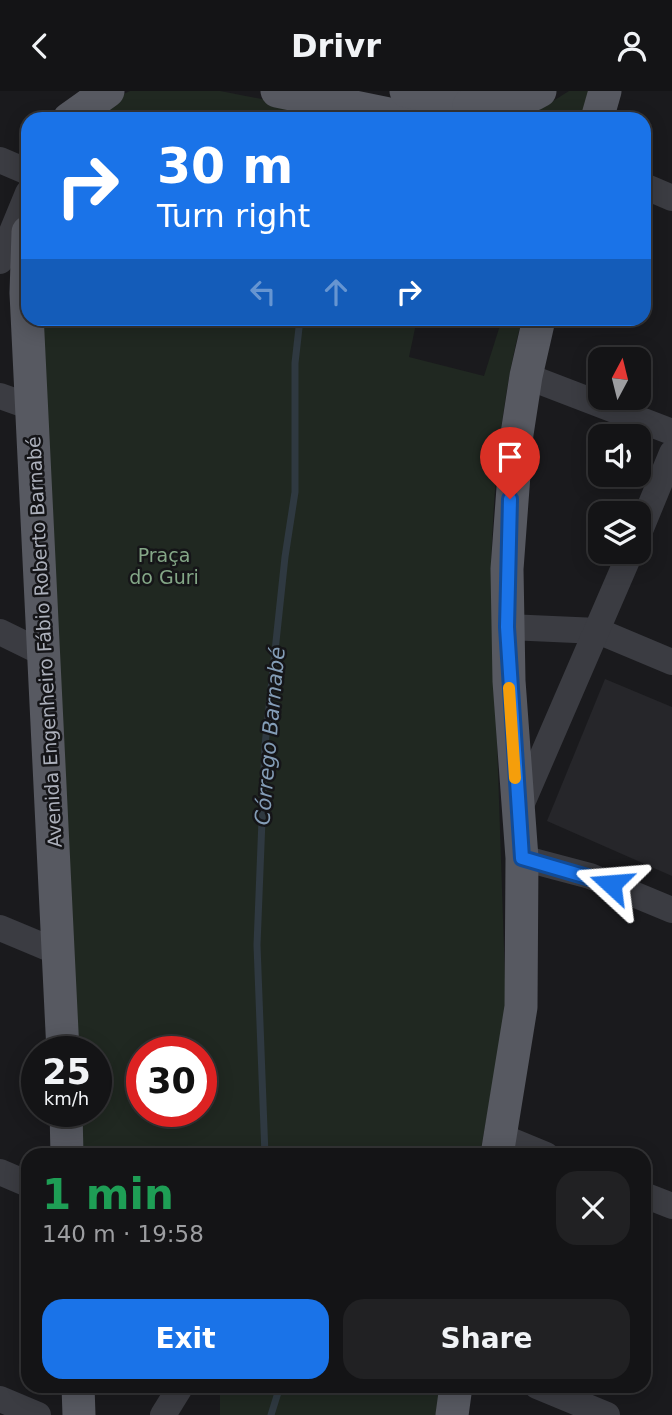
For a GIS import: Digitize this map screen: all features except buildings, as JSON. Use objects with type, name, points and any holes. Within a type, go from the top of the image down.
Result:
[{"type":"main road","points":[[55,112],[61,91]]},
{"type":"main road","points":[[79,112],[108,91]]},
{"type":"main road","points":[[277,91],[378,112]]},
{"type":"main road","points":[[406,91],[467,105],[482,112]]},
{"type":"main road","points":[[467,105],[503,104],[540,91]]},
{"type":"main road","points":[[599,112],[605,91]]},
{"type":"main road","name":"Avenida Engenheiro Fábio Roberto Barnabé","points":[[27,326],[63,1036]]},
{"type":"main road","points":[[498,1146],[521,1007],[522,858],[517,814],[507,627],[510,499],[526,376],[537,326]]},
{"type":"main road","points":[[66,1127],[67,1148]]},
{"type":"main road","points":[[78,1393],[79,1415]]},
{"type":"main road","points":[[452,1415],[456,1393]]},
{"type":"street","points":[[0,160],[21,169]]},
{"type":"street","points":[[651,189],[672,198]]},
{"type":"street","points":[[0,261],[21,210]]},
{"type":"street","points":[[526,376],[672,432]]},
{"type":"street","points":[[0,396],[31,407]]},
{"type":"street","points":[[651,504],[672,453]]},
{"type":"street","points":[[517,814],[626,564]]},
{"type":"street","points":[[507,627],[598,631],[672,662]]},
{"type":"street","points":[[0,632],[45,654]]},
{"type":"street","points":[[522,858],[590,876],[672,910]]},
{"type":"street","points":[[0,928],[60,953]]},
{"type":"street","points":[[0,1172],[21,1181]]},
{"type":"street","points":[[651,1198],[672,1206]]},
{"type":"street","points":[[163,1415],[177,1393]]},
{"type":"street","points":[[554,1393],[607,1415]]},
{"type":"street","points":[[0,1399],[38,1415]]},
{"type":"shaded area","points":[[605,679],[672,707],[672,876],[547,821]]},
{"type":"green space","points":[[130,91],[220,91],[329,112],[93,112],[102,104]]},
{"type":"green space","points":[[569,91],[593,91],[586,112],[529,112],[542,108]]},
{"type":"green space","name":"Praça do Guri","points":[[40,326],[416,326],[409,357],[484,376],[500,326],[520,326],[504,410],[492,533],[506,1008],[481,1148],[81,1148],[80,1127],[112,1127],[112,1036],[76,1036]]},
{"type":"green space","points":[[220,1393],[442,1393],[438,1415],[220,1415]]},
{"type":"waterway","name":"Córrego Barnabé","points":[[265,1148],[257,945],[265,745],[285,557],[295,492],[295,363],[299,326]]},
{"type":"waterway","name":"Córrego Barnabé","points":[[271,1415],[278,1393]]},
{"type":"slow traffic","points":[[509,688],[515,778]]},
{"type":"route","points":[[510,499],[507,627],[517,814],[522,858],[611,884]]}]
